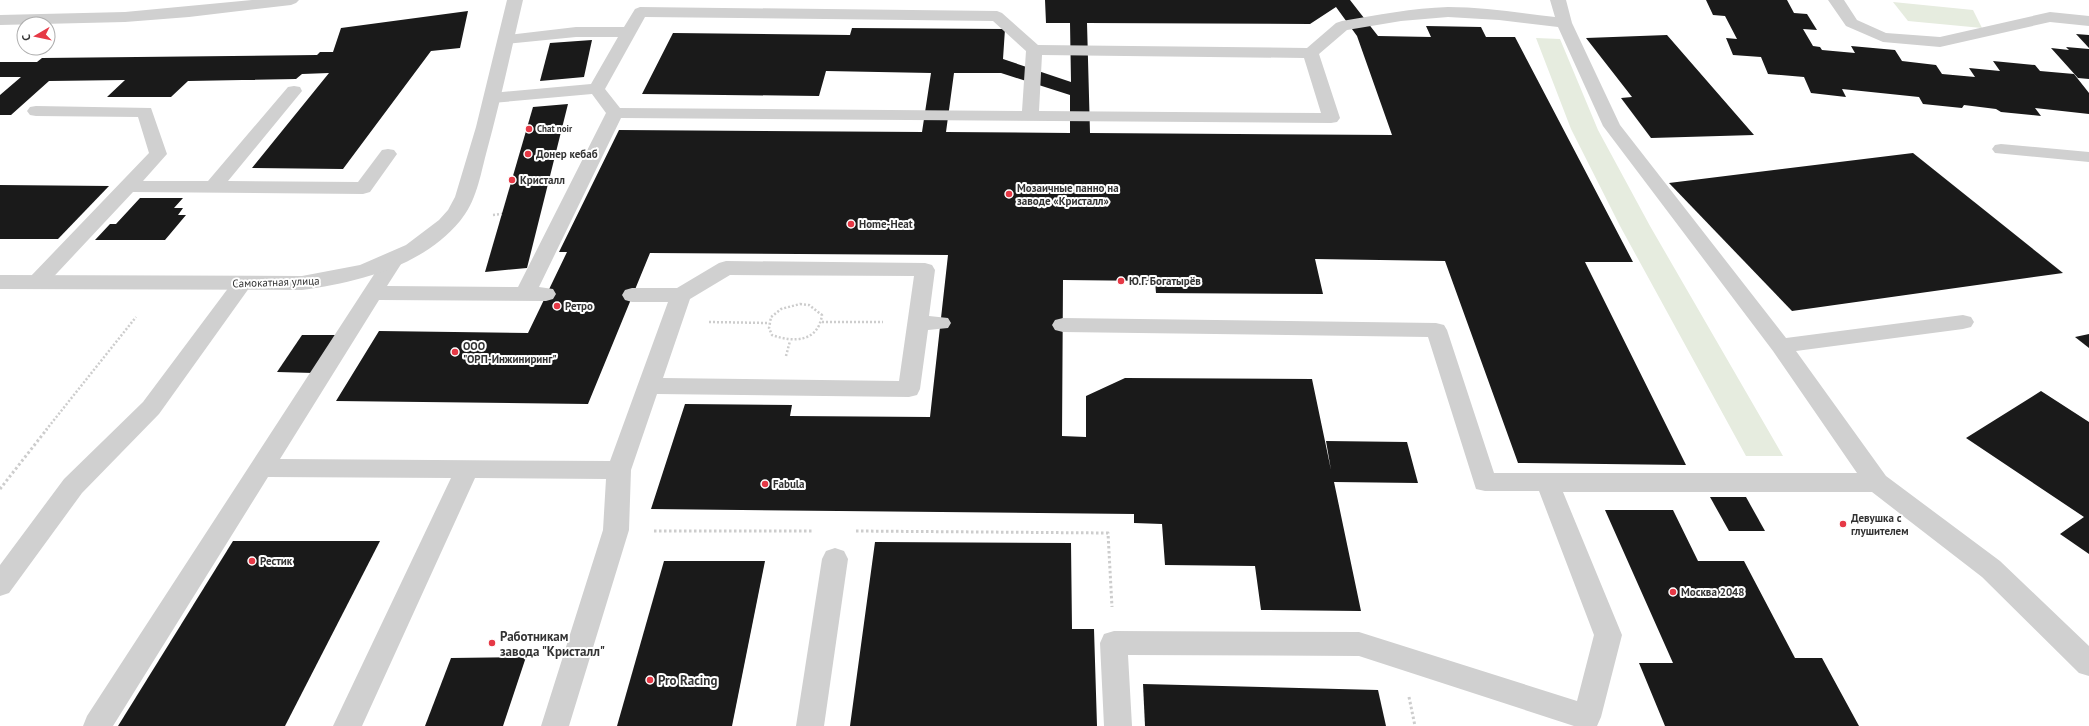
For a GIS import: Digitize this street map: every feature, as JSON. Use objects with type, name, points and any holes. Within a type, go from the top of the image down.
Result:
[{"type":"street","points":[[0,20],[160,14],[291,0]]},
{"type":"street","name":"Самокатная улица","points":[[0,282],[302,283],[341,278],[393,261],[416,248],[441,229],[456,213],[470,181],[492,98],[515,0]]},
{"type":"street","points":[[1558,0],[1564,23],[1612,126],[1781,346],[1877,483],[1990,569],[2089,664]]},
{"type":"street","points":[[1836,0],[1850,23],[1883,37],[1940,42],[2050,17],[2089,21]]},
{"type":"street","points":[[597,89],[640,12],[998,16],[1034,50],[1311,53],[1342,26],[1401,16],[1448,12],[1499,15],[1564,23]]},
{"type":"street","points":[[506,39],[576,32],[628,32]]},
{"type":"street","points":[[1030,116],[1034,50]]},
{"type":"street","points":[[615,113],[1331,118],[1311,53]]},
{"type":"street","points":[[492,98],[597,89]]},
{"type":"street","points":[[597,89],[615,113]]},
{"type":"street","points":[[213,187],[294,91]]},
{"type":"street","points":[[36,111],[145,112],[158,154],[37,282]]},
{"type":"street","points":[[524,294],[615,113]]},
{"type":"street","points":[[2001,149],[2089,157]]},
{"type":"street","points":[[128,186],[363,188],[388,154]]},
{"type":"street","points":[[97,726],[393,261]]},
{"type":"street","points":[[632,295],[681,295],[726,268],[924,270],[908,389],[649,386]]},
{"type":"street","points":[[0,585],[72,486],[151,408],[242,284]]},
{"type":"street","points":[[372,293],[546,294]]},
{"type":"street","points":[[554,726],[616,530],[619,470],[681,295]]},
{"type":"street","points":[[1781,346],[1963,322]]},
{"type":"street","points":[[918,323],[940,323]]},
{"type":"street","points":[[1063,325],[1436,330],[1485,482],[1877,483]]},
{"type":"street","points":[[261,468],[619,470]]},
{"type":"street","points":[[347,726],[467,469]]},
{"type":"street","points":[[1118,726],[1114,643],[1359,644],[1588,721],[1608,635],[1547,482]]},
{"type":"street","points":[[810,726],[835,558]]},
{"type":"path","points":[[493,215],[502,214]]},
{"type":"path","points":[[800,304],[809,305],[816,309],[822,315],[822,322],[818,329],[811,335],[801,340],[790,341],[772,335],[768,323],[772,315],[779,309],[800,304]]},
{"type":"path","points":[[0,490],[136,317]]},
{"type":"path","points":[[672,322],[768,323]]},
{"type":"path","points":[[822,322],[918,323]]},
{"type":"path","points":[[616,530],[816,531]]},
{"type":"path","points":[[848,531],[1108,533],[1114,643]]},
{"type":"shaded area","points":[[1893,2],[1973,10],[1982,28],[1908,21]]},
{"type":"shaded area","points":[[1536,38],[1560,39],[1598,130],[1650,226],[1783,456],[1746,456],[1620,226],[1571,129]]},
{"type":"building","points":[[1045,0],[1350,0],[1378,36],[1431,37],[1426,26],[1481,27],[1486,37],[1515,37],[1633,262],[1585,262],[1686,465],[1518,463],[1445,261],[1315,259],[1323,294],[1156,293],[1155,281],[1063,280],[1062,436],[1086,437],[1086,396],[1125,378],[1312,379],[1331,470],[1326,441],[1407,442],[1418,483],[1334,482],[1361,611],[1261,610],[1255,566],[1165,565],[1162,524],[1134,523],[1134,514],[651,509],[685,404],[792,405],[790,416],[930,417],[948,255],[650,253],[588,404],[336,401],[379,331],[528,333],[567,252],[559,252],[619,130],[922,132],[931,73],[826,71],[819,96],[642,94],[673,33],[850,35],[852,28],[1005,29],[1003,59],[1071,82],[1070,23],[1046,23]],"holes":[[[1336,7],[1357,36],[1392,135],[1090,133],[1087,23],[1310,24]],[[954,73],[1001,73],[1070,95],[1070,133],[946,132]]]},
{"type":"building","points":[[1706,0],[1787,0],[1794,13],[1807,14],[1817,30],[1803,29],[1813,46],[1820,47],[1822,50],[1855,53],[1851,46],[1895,50],[1902,61],[1936,65],[1942,74],[1975,77],[1969,68],[2000,71],[1993,61],[2035,65],[2040,71],[2074,74],[2089,93],[2089,114],[2035,108],[2041,116],[2001,112],[1996,109],[1964,105],[1962,108],[1923,104],[1919,97],[1842,89],[1846,97],[1811,93],[1804,77],[1768,74],[1761,57],[1733,55],[1726,38],[1737,39],[1725,16],[1713,15]]},
{"type":"building","points":[[468,11],[460,48],[431,51],[343,169],[252,168],[329,73],[302,74],[296,79],[188,81],[171,97],[107,97],[125,80],[49,81],[11,115],[0,115],[0,95],[21,77],[0,77],[0,62],[37,62],[42,58],[317,55],[320,52],[333,52],[341,28]]},
{"type":"building","points":[[2076,34],[2089,35],[2089,48]]},
{"type":"building","points":[[1667,35],[1754,135],[1651,138],[1621,98],[1632,97],[1586,38]]},
{"type":"building","points":[[592,40],[584,77],[540,81],[550,43]]},
{"type":"building","points":[[2066,47],[2089,49],[2089,79],[2078,78],[2051,48],[2069,50]]},
{"type":"building","points":[[568,104],[527,268],[485,272],[533,107]]},
{"type":"building","points":[[1913,153],[2063,273],[1792,311],[1669,183]]},
{"type":"building","points":[[0,185],[109,186],[58,239],[0,239]]},
{"type":"building","points":[[140,198],[183,198],[174,208],[183,208],[178,215],[186,215],[165,240],[95,240],[110,224],[116,224]]},
{"type":"building","points":[[2089,334],[2089,348],[2075,337]]},
{"type":"building","points":[[302,335],[338,335],[314,373],[277,372]]},
{"type":"building","points":[[2041,391],[2089,422],[2089,554],[2060,534],[2084,517],[1966,438]]},
{"type":"building","points":[[1710,497],[1746,497],[1765,531],[1729,531]]},
{"type":"building","points":[[1605,510],[1673,510],[1698,561],[1744,561],[1795,658],[1822,658],[1859,726],[1665,726],[1639,663],[1673,663]]},
{"type":"building","points":[[233,541],[380,541],[285,726],[118,726]]},
{"type":"building","points":[[875,542],[1071,543],[1072,629],[1094,629],[1097,726],[850,726]]},
{"type":"building","points":[[664,561],[765,561],[732,726],[617,726]]},
{"type":"building","points":[[526,657],[503,726],[425,726],[451,658]]},
{"type":"building","points":[[1143,684],[1378,690],[1386,726],[1145,726]]},
{"type":"place","name":"Chat noir","points":[[529,129]]},
{"type":"place","name":"Донер кебаб","points":[[528,154]]},
{"type":"place","name":"Кристалл","points":[[512,180]]},
{"type":"place","name":"Мозаичные панно на заводе «Кристалл»","points":[[1009,194]]},
{"type":"place","name":"Home-Heat","points":[[851,224]]},
{"type":"place","name":"Ю.Г. Богатырёв","points":[[1121,281]]},
{"type":"place","name":"Ретро","points":[[557,306]]},
{"type":"place","name":"ООО \"ОРП-Инжиниринг\"","points":[[455,352]]},
{"type":"place","name":"Fabula","points":[[765,484]]},
{"type":"place","name":"Девушка с глушителем","points":[[1843,524]]},
{"type":"place","name":"Рестик","points":[[252,561]]},
{"type":"place","name":"Москва 2048","points":[[1673,592]]},
{"type":"place","name":"Работникам завода \"Кристалл\"","points":[[492,643]]},
{"type":"place","name":"Pro Racing","points":[[650,680]]}]
